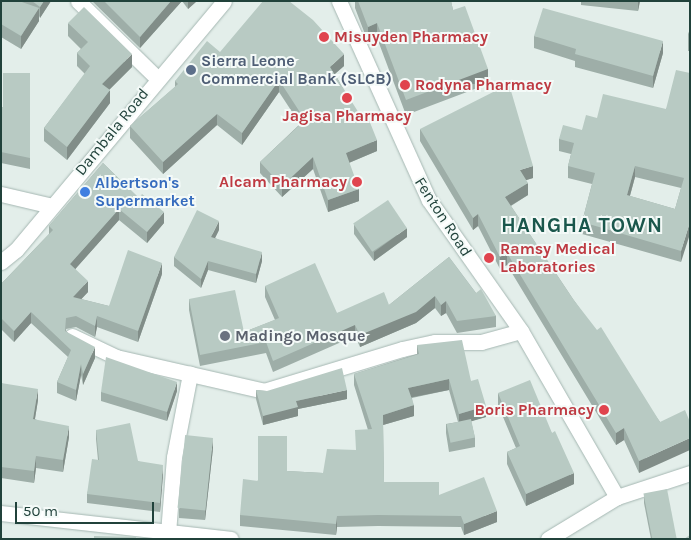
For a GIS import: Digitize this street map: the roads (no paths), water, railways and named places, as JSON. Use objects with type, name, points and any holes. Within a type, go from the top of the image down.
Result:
[{"type":"street","points":[[78,1],[156,77]]},
{"type":"street","name":"Dambala Road","points":[[1,262],[52,206],[156,77],[224,1]]},
{"type":"street","name":"Fenton Road","points":[[339,1],[429,200],[521,330],[617,497]]},
{"type":"street","points":[[1,194],[52,206]]},
{"type":"street","points":[[72,336],[116,357],[264,391],[402,349],[435,342],[480,342],[521,330]]},
{"type":"street","points":[[168,533],[174,457],[190,374]]},
{"type":"street","points":[[548,539],[617,497],[690,473]]},
{"type":"street","points":[[1,513],[231,539]]},
{"type":"place","name":"Misuyden Pharmacy","points":[[324,37]]},
{"type":"place","name":"Sierra Leone Commercial Bank (SLCB)","points":[[191,70]]},
{"type":"place","name":"Rodyna Pharmacy","points":[[405,85]]},
{"type":"place","name":"Jagisa Pharmacy","points":[[347,98]]},
{"type":"place","name":"Alcam Pharmacy","points":[[357,182]]},
{"type":"place","name":"Albertson's Supermarket","points":[[85,192]]},
{"type":"place","name":"Ramsy Medical Laboratories","points":[[489,258]]},
{"type":"place","name":"Madingo Mosque","points":[[225,336]]},
{"type":"place","name":"Boris Pharmacy","points":[[604,410]]},
{"type":"district","name":"HANGHA TOWN","points":[[582,225]]}]
